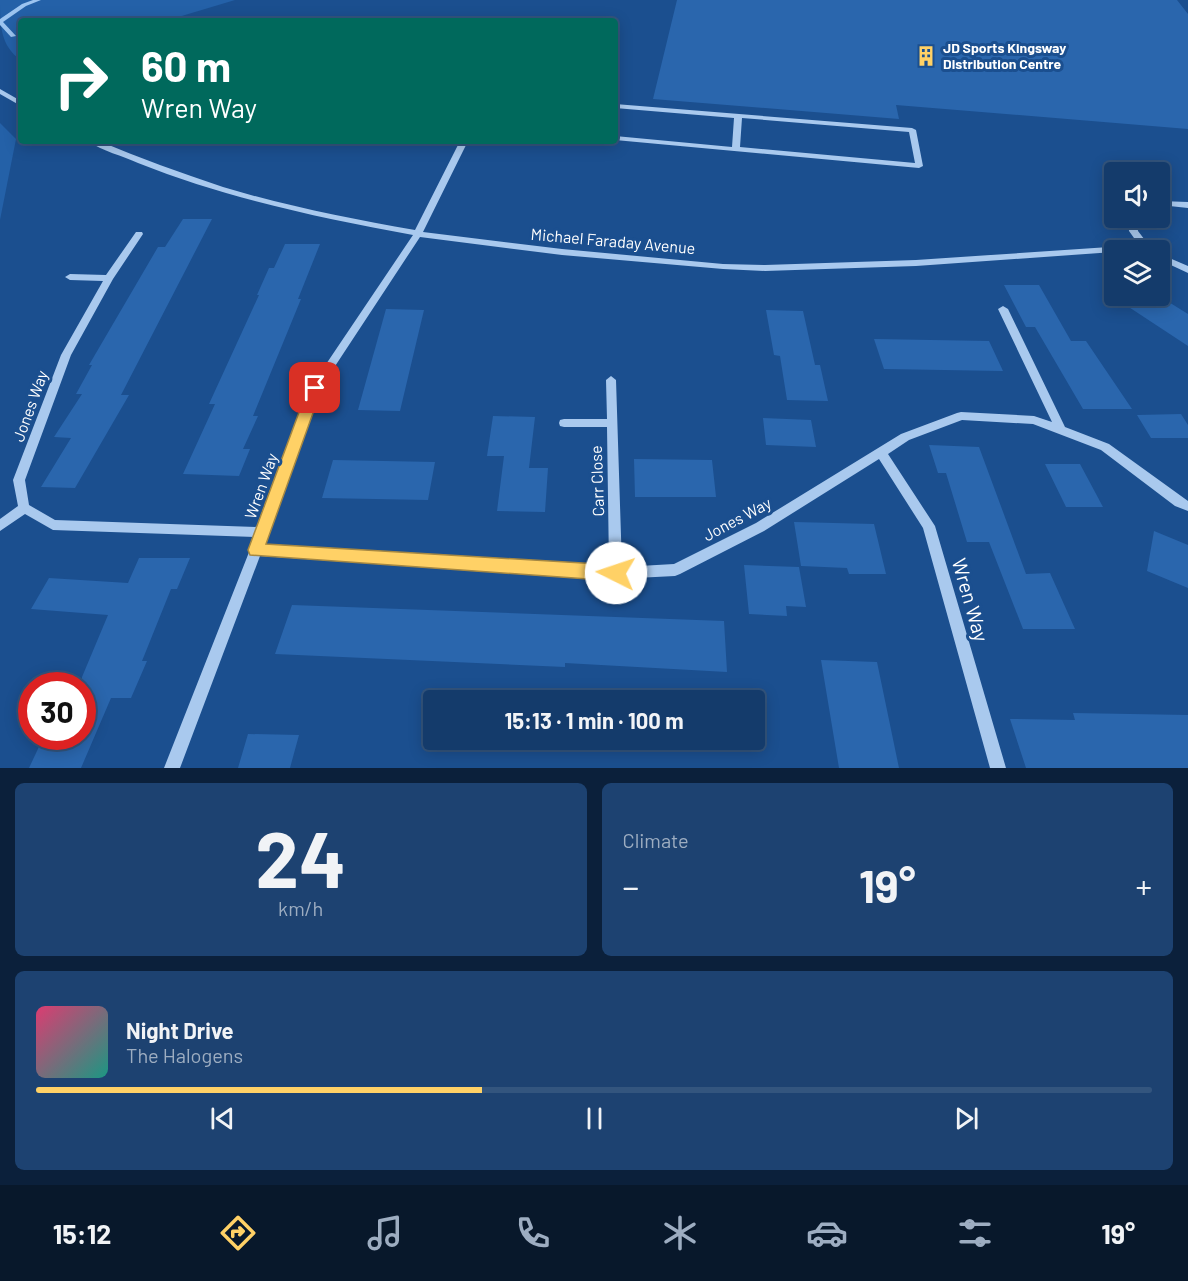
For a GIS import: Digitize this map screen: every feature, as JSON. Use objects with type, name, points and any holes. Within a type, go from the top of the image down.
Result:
[{"type":"street","points":[[0,91],[18,102]]},
{"type":"street","points":[[618,106],[912,130],[919,166],[618,138]]},
{"type":"street","points":[[736,149],[738,116]]},
{"type":"street","name":"Michael Faraday Avenue","points":[[99,144],[129,157],[239,193],[320,215],[417,235],[557,252],[755,268],[935,264],[1104,252]]},
{"type":"street","name":"Wren Way","points":[[172,768],[263,532],[315,388],[429,216],[449,167],[462,144]]},
{"type":"street","points":[[1170,204],[1188,205]]},
{"type":"street","name":"Jones Way","points":[[24,508],[19,480],[66,355],[110,278],[139,234]]},
{"type":"street","points":[[1170,262],[1188,270]]},
{"type":"street","points":[[70,278],[110,278]]},
{"type":"street","points":[[1003,309],[1061,430]]},
{"type":"street","name":"Carr Close","points":[[610,380],[616,573]]},
{"type":"street","name":"Jones Way","points":[[256,550],[616,573],[675,570],[760,527],[904,437],[961,416],[1034,420],[1105,447],[1179,502],[1188,506]]},
{"type":"street","name":"Carr Close","points":[[564,423],[612,423]]},
{"type":"street","name":"Wren Way","points":[[881,453],[929,526],[998,768]]},
{"type":"street","points":[[0,526],[24,508],[53,525],[263,532]]},
{"type":"shaded area","points":[[0,0],[235,0],[175,18],[18,18],[18,57],[5,41],[1,26]]},
{"type":"shaded area","points":[[0,123],[16,139],[0,220]]},
{"type":"building","name":"JD Sports Kingsway Distribution Centre","points":[[677,0],[1177,0],[1188,14],[1188,129],[896,105],[899,119],[653,99]]},
{"type":"building","points":[[183,219],[212,219],[121,395],[129,395],[75,488],[41,487],[71,438],[54,437],[82,394],[76,394],[92,365],[89,365],[158,247],[165,247]]},
{"type":"building","points":[[285,244],[320,244],[298,299],[301,299],[253,416],[258,416],[243,449],[250,449],[239,476],[183,474],[215,404],[209,404],[259,295],[257,295],[269,268],[274,268]]},
{"type":"building","points":[[1004,285],[1039,285],[1071,341],[1086,341],[1132,409],[1083,409],[1035,327],[1026,327]]},
{"type":"building","points":[[1170,303],[1188,314],[1188,346],[1127,306],[1170,306]]},
{"type":"building","points":[[386,309],[424,310],[400,411],[358,410]]},
{"type":"building","points":[[766,310],[803,311],[815,365],[820,365],[828,401],[787,400],[780,356],[774,355]]},
{"type":"building","points":[[874,339],[989,341],[1003,371],[884,369]]},
{"type":"building","points":[[1181,414],[1188,425],[1188,438],[1151,438],[1137,415]]},
{"type":"building","points":[[493,416],[535,417],[529,468],[548,468],[545,512],[497,511],[504,456],[487,456]]},
{"type":"building","points":[[763,418],[811,420],[816,447],[766,445]]},
{"type":"building","points":[[929,445],[979,447],[1026,574],[1050,573],[1075,629],[1023,629],[989,542],[967,542],[946,473],[938,473]]},
{"type":"building","points":[[634,459],[712,460],[716,497],[635,497]]},
{"type":"building","points":[[333,460],[435,462],[428,500],[322,498]]},
{"type":"building","points":[[1045,464],[1080,464],[1103,507],[1066,507]]},
{"type":"building","points":[[794,522],[874,524],[886,574],[849,574],[847,568],[801,566]]},
{"type":"building","points":[[1154,531],[1188,545],[1188,588],[1147,571]]},
{"type":"building","points":[[139,558],[190,558],[177,589],[171,589],[142,661],[147,661],[131,698],[111,698],[96,733],[96,672],[84,672],[108,615],[31,609],[49,578],[128,583]]},
{"type":"building","points":[[744,565],[799,567],[806,607],[786,606],[787,616],[749,614]]},
{"type":"building","points":[[292,605],[724,621],[727,672],[565,663],[565,667],[275,654]]},
{"type":"building","points":[[821,660],[877,662],[899,768],[839,768]]},
{"type":"building","points":[[1073,713],[1188,715],[1188,768],[1026,768],[1010,719],[1075,720]]},
{"type":"building","points":[[248,734],[299,735],[290,768],[238,768]]},
{"type":"building","points":[[37,750],[89,750],[81,768],[29,768]]},
{"type":"waterway","points":[[0,21],[24,5],[38,0]]},
{"type":"waterway","points":[[0,22],[13,36]]},
{"type":"place","name":"JD Sports Kingsway Distribution Centre","points":[[926,56]]},
{"type":"route","points":[[315,388],[256,550],[616,573]]}]
